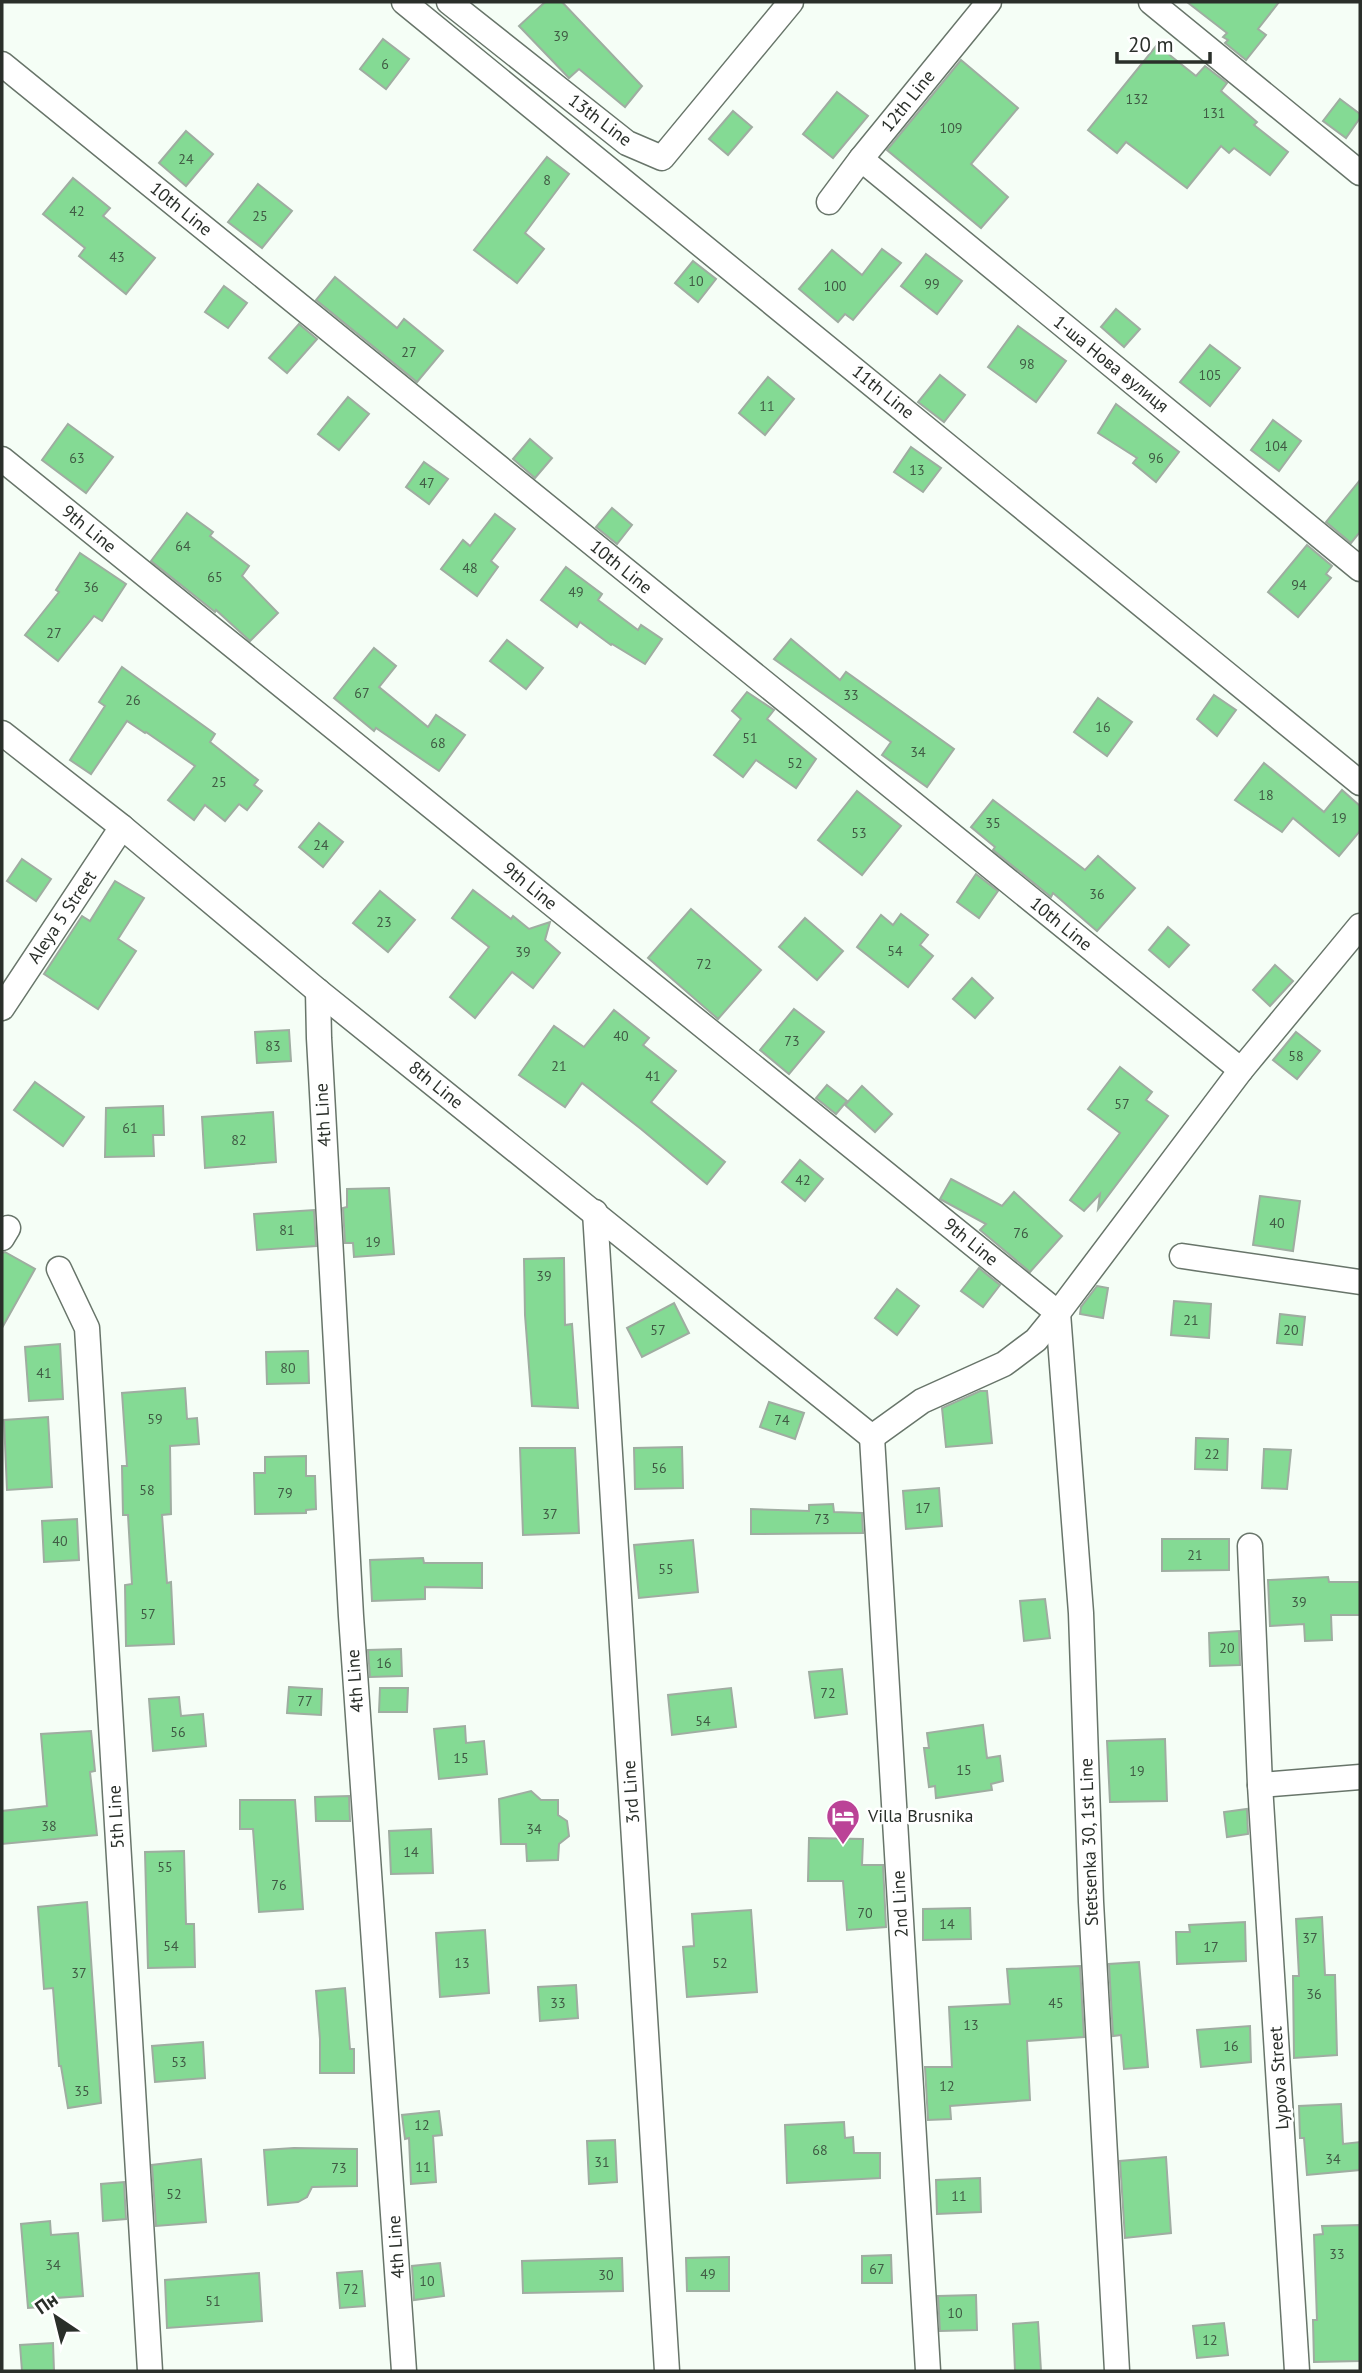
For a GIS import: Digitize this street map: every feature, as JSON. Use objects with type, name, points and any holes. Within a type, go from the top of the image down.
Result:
[{"type":"street","name":"11th Line","points":[[404,2],[1360,783]]},
{"type":"street","name":"13th Line","points":[[449,2],[627,144],[662,158],[791,2]]},
{"type":"street","name":"12th Line","points":[[829,202],[989,2]]},
{"type":"street","points":[[1150,2],[1360,173]]},
{"type":"street","name":"10th Line","points":[[2,64],[1241,1070]]},
{"type":"street","name":"1-ша Нова вулиця","points":[[861,159],[1360,569]]},
{"type":"street","name":"9th Line","points":[[2,459],[1058,1313]]},
{"type":"street","name":"8th Line","points":[[2,733],[122,827],[318,991],[872,1437]]},
{"type":"street","name":"Aleya 5 Street","points":[[2,1008],[122,827]]},
{"type":"street","points":[[872,1437],[922,1401],[1004,1364],[1036,1340],[1241,1070],[1360,926]]},
{"type":"street","name":"4th Line","points":[[318,991],[319,1052],[351,1616],[404,2371]]},
{"type":"street","name":"3rd Line","points":[[595,1212],[667,2371]]},
{"type":"street","points":[[1182,1256],[1360,1282]]},
{"type":"street","name":"5th Line","points":[[59,1269],[87,1328],[150,2371]]},
{"type":"street","name":"Stetsenka 30, 1st Line","points":[[1058,1313],[1081,1614],[1091,1902],[1117,2371]]},
{"type":"street","name":"2nd Line","points":[[872,1437],[928,2371]]},
{"type":"street","name":"Lypova Street","points":[[1250,1546],[1260,1785],[1297,2371]]},
{"type":"street","points":[[1260,1785],[1360,1777]]},
{"type":"building","points":[[545,2],[562,2],[642,86],[625,107],[579,69],[569,78],[519,26]]},
{"type":"building","points":[[1187,2],[1279,2],[1258,29],[1266,35],[1246,60],[1225,43],[1228,40],[1223,37],[1227,33]]},
{"type":"building","points":[[383,39],[409,59],[386,89],[360,69]]},
{"type":"building","points":[[1157,45],[1196,76],[1205,66],[1227,83],[1221,91],[1257,122],[1254,125],[1288,152],[1270,175],[1234,148],[1229,153],[1221,146],[1187,188],[1126,142],[1117,153],[1088,130]]},
{"type":"building","points":[[961,60],[1018,108],[971,164],[1008,197],[981,228],[887,150]]},
{"type":"building","points":[[837,92],[868,116],[833,158],[803,134]]},
{"type":"building","points":[[1340,99],[1360,114],[1346,138],[1323,121]]},
{"type":"building","points":[[733,111],[752,127],[728,155],[709,139]]},
{"type":"building","points":[[186,131],[213,154],[186,186],[159,163]]},
{"type":"building","points":[[547,157],[569,174],[525,233],[544,249],[517,283],[474,250]]},
{"type":"building","points":[[73,178],[110,208],[103,216],[155,258],[126,294],[79,256],[85,248],[43,214]]},
{"type":"building","points":[[258,184],[292,211],[262,248],[228,222]]},
{"type":"building","points":[[882,249],[901,263],[853,320],[845,314],[838,322],[799,289],[832,250],[862,275]]},
{"type":"building","points":[[926,254],[962,281],[937,314],[901,286]]},
{"type":"building","points":[[693,261],[716,279],[698,302],[675,283]]},
{"type":"building","points":[[335,277],[397,328],[404,319],[443,351],[417,382],[316,300]]},
{"type":"building","points":[[224,286],[247,303],[228,328],[205,312]]},
{"type":"building","points":[[1116,309],[1140,329],[1124,347],[1101,327]]},
{"type":"building","points":[[299,324],[317,339],[287,373],[269,358]]},
{"type":"building","points":[[1018,326],[1066,361],[1036,402],[988,367]]},
{"type":"building","points":[[1210,345],[1240,368],[1210,406],[1180,382]]},
{"type":"building","points":[[940,375],[965,395],[944,422],[918,402]]},
{"type":"building","points":[[768,377],[794,399],[765,435],[739,413]]},
{"type":"building","points":[[348,397],[369,414],[339,450],[318,434]]},
{"type":"building","points":[[1116,404],[1179,452],[1156,482],[1133,463],[1137,458],[1098,433]]},
{"type":"building","points":[[1273,420],[1301,441],[1279,471],[1251,450]]},
{"type":"building","points":[[68,424],[113,457],[86,493],[42,460]]},
{"type":"building","points":[[530,439],[552,458],[535,478],[513,459]]},
{"type":"building","points":[[911,447],[941,468],[923,492],[894,472]]},
{"type":"building","points":[[424,462],[448,479],[429,504],[406,487]]},
{"type":"building","points":[[1360,480],[1360,532],[1351,543],[1326,522]]},
{"type":"building","points":[[612,508],[632,525],[617,544],[596,527]]},
{"type":"building","points":[[187,513],[213,532],[210,536],[249,566],[242,576],[278,613],[250,641],[216,610],[215,612],[151,561]]},
{"type":"building","points":[[495,514],[515,529],[491,561],[498,567],[477,596],[441,569],[463,540],[470,546]]},
{"type":"building","points":[[1307,545],[1332,566],[1326,574],[1331,578],[1298,617],[1268,592]]},
{"type":"building","points":[[80,553],[126,584],[102,621],[94,616],[58,661],[25,635],[59,592],[56,590]]},
{"type":"building","points":[[566,567],[602,594],[598,600],[638,630],[641,625],[662,639],[645,664],[611,645],[580,622],[577,627],[541,600]]},
{"type":"building","points":[[791,639],[840,680],[846,672],[954,749],[927,787],[882,755],[891,742],[774,659]]},
{"type":"building","points":[[507,640],[543,668],[526,689],[490,661]]},
{"type":"building","points":[[374,648],[396,666],[379,687],[428,727],[436,715],[465,735],[439,771],[376,728],[374,731],[334,698]]},
{"type":"building","points":[[122,667],[215,734],[210,742],[258,780],[254,785],[262,791],[247,810],[239,804],[225,821],[205,805],[194,820],[168,800],[195,766],[127,721],[91,774],[70,760],[105,706],[99,702]]},
{"type":"building","points":[[747,692],[774,710],[767,719],[816,759],[796,788],[756,760],[743,777],[714,755],[741,719],[732,711]]},
{"type":"building","points":[[1214,695],[1236,710],[1217,736],[1197,719]]},
{"type":"building","points":[[1098,698],[1132,722],[1107,756],[1074,732]]},
{"type":"building","points":[[1264,763],[1324,812],[1342,790],[1360,806],[1360,831],[1339,856],[1293,818],[1282,832],[1235,800]]},
{"type":"building","points":[[857,791],[901,826],[862,875],[818,840]]},
{"type":"building","points":[[993,800],[1085,870],[1098,856],[1135,888],[1097,931],[1053,893],[1051,897],[993,850],[995,847],[971,827]]},
{"type":"building","points":[[319,823],[343,842],[323,867],[299,847]]},
{"type":"building","points":[[22,859],[51,879],[36,901],[7,881]]},
{"type":"building","points":[[976,874],[998,891],[979,918],[957,902]]},
{"type":"building","points":[[115,881],[144,898],[118,939],[136,951],[98,1009],[44,974],[82,916],[90,921]]},
{"type":"building","points":[[473,890],[529,929],[550,922],[545,940],[560,953],[533,988],[512,972],[475,1018],[450,997],[489,947],[452,918]]},
{"type":"building","points":[[380,891],[415,920],[388,952],[353,923]]},
{"type":"building","points":[[691,909],[761,970],[718,1019],[648,958]]},
{"type":"building","points":[[901,914],[928,935],[920,945],[933,956],[908,987],[857,947],[881,915],[893,925]]},
{"type":"building","points":[[805,918],[843,951],[817,980],[779,947]]},
{"type":"building","points":[[1168,927],[1189,945],[1169,967],[1149,950]]},
{"type":"building","points":[[1275,965],[1293,981],[1270,1006],[1253,990]]},
{"type":"building","points":[[972,978],[993,998],[975,1018],[953,999]]},
{"type":"building","points":[[794,1009],[824,1032],[789,1074],[760,1050]]},
{"type":"building","points":[[614,1010],[649,1038],[643,1045],[676,1071],[651,1102],[725,1162],[707,1184],[582,1083],[565,1107],[519,1075],[554,1026],[584,1047]]},
{"type":"building","points":[[289,1030],[291,1061],[257,1063],[255,1032]]},
{"type":"building","points":[[1296,1032],[1320,1051],[1297,1079],[1273,1060]]},
{"type":"building","points":[[1120,1067],[1152,1092],[1146,1100],[1168,1116],[1098,1209],[1100,1194],[1084,1211],[1070,1200],[1120,1133],[1088,1109]]},
{"type":"building","points":[[35,1082],[84,1117],[63,1146],[14,1110]]},
{"type":"building","points":[[827,1085],[847,1101],[836,1114],[816,1098]]},
{"type":"building","points":[[862,1086],[892,1114],[875,1132],[845,1105]]},
{"type":"building","points":[[163,1106],[164,1135],[153,1135],[154,1156],[105,1157],[106,1108]]},
{"type":"building","points":[[273,1112],[276,1162],[205,1168],[202,1117]]},
{"type":"building","points":[[800,1160],[823,1179],[805,1201],[782,1182]]},
{"type":"building","points":[[951,1179],[1002,1206],[1014,1192],[1062,1236],[1030,1272],[980,1230],[986,1224],[940,1199]]},
{"type":"building","points":[[389,1188],[394,1254],[354,1257],[353,1243],[345,1243],[343,1208],[347,1207],[347,1189]]},
{"type":"building","points":[[1260,1196],[1300,1201],[1293,1251],[1253,1245]]},
{"type":"building","points":[[314,1210],[316,1246],[257,1250],[254,1214]]},
{"type":"building","points":[[5,1252],[35,1269],[2,1328],[2,1253]]},
{"type":"building","points":[[564,1258],[565,1325],[572,1324],[578,1408],[532,1406],[524,1259]]},
{"type":"building","points":[[979,1268],[1000,1285],[983,1307],[961,1291]]},
{"type":"building","points":[[1097,1286],[1108,1288],[1103,1318],[1080,1314],[1081,1307]]},
{"type":"building","points":[[897,1289],[919,1306],[897,1335],[875,1318]]},
{"type":"building","points":[[1174,1301],[1211,1304],[1209,1338],[1171,1335]]},
{"type":"building","points":[[674,1303],[689,1333],[642,1357],[627,1328]]},
{"type":"building","points":[[1280,1314],[1305,1317],[1302,1345],[1277,1343]]},
{"type":"building","points":[[60,1344],[63,1399],[29,1401],[25,1347]]},
{"type":"building","points":[[308,1351],[309,1383],[267,1384],[266,1352]]},
{"type":"building","points":[[185,1388],[187,1419],[197,1418],[199,1444],[170,1446],[171,1514],[162,1515],[167,1583],[171,1582],[174,1644],[126,1646],[125,1585],[132,1584],[128,1515],[123,1515],[122,1466],[127,1466],[122,1393]]},
{"type":"building","points":[[980,1391],[987,1391],[992,1443],[946,1447],[942,1408]]},
{"type":"building","points":[[769,1402],[804,1413],[795,1439],[760,1427]]},
{"type":"building","points":[[48,1417],[52,1487],[7,1490],[4,1420]]},
{"type":"building","points":[[1196,1438],[1228,1439],[1227,1470],[1195,1469]]},
{"type":"building","points":[[682,1447],[683,1488],[635,1489],[634,1448]]},
{"type":"building","points":[[520,1448],[575,1448],[579,1533],[523,1535]]},
{"type":"building","points":[[1264,1449],[1291,1450],[1287,1489],[1262,1488]]},
{"type":"building","points":[[306,1456],[306,1476],[315,1476],[316,1509],[306,1510],[306,1513],[255,1514],[254,1473],[265,1473],[265,1457]]},
{"type":"building","points":[[939,1488],[942,1526],[906,1529],[903,1491]]},
{"type":"building","points":[[833,1504],[834,1512],[862,1513],[863,1533],[751,1534],[751,1509],[809,1511],[809,1505]]},
{"type":"building","points":[[77,1519],[79,1560],[44,1562],[42,1521]]},
{"type":"building","points":[[1162,1539],[1229,1539],[1229,1570],[1162,1571]]},
{"type":"building","points":[[693,1540],[698,1592],[639,1598],[634,1545]]},
{"type":"building","points":[[423,1558],[424,1563],[482,1563],[482,1588],[425,1587],[425,1599],[372,1601],[370,1560]]},
{"type":"building","points":[[1328,1577],[1329,1582],[1360,1582],[1360,1615],[1331,1615],[1332,1640],[1305,1641],[1304,1624],[1270,1626],[1268,1580]]},
{"type":"building","points":[[1045,1599],[1050,1638],[1024,1641],[1020,1601]]},
{"type":"building","points":[[1239,1631],[1240,1665],[1210,1666],[1209,1633]]},
{"type":"building","points":[[401,1649],[402,1676],[370,1677],[368,1650]]},
{"type":"building","points":[[842,1669],[847,1714],[815,1718],[809,1672]]},
{"type":"building","points":[[289,1687],[322,1689],[321,1715],[287,1713]]},
{"type":"building","points":[[380,1688],[408,1688],[407,1712],[379,1712]]},
{"type":"building","points":[[731,1688],[736,1727],[672,1735],[668,1695]]},
{"type":"building","points":[[179,1697],[181,1716],[203,1714],[206,1746],[153,1751],[149,1699]]},
{"type":"building","points":[[983,1725],[987,1758],[1000,1756],[1003,1781],[991,1784],[992,1790],[936,1798],[935,1786],[929,1787],[924,1748],[929,1748],[927,1733]]},
{"type":"building","points":[[465,1726],[466,1743],[484,1741],[487,1774],[439,1779],[434,1729]]},
{"type":"building","points":[[91,1731],[95,1771],[90,1772],[97,1835],[2,1844],[2,1811],[47,1806],[41,1734]]},
{"type":"building","points":[[1165,1739],[1167,1801],[1110,1802],[1107,1741]]},
{"type":"building","points":[[531,1791],[541,1800],[558,1800],[558,1815],[567,1821],[569,1836],[559,1844],[558,1860],[527,1861],[526,1844],[501,1844],[499,1799]]},
{"type":"building","points":[[349,1796],[350,1821],[316,1821],[315,1797]]},
{"type":"building","points":[[240,1800],[295,1800],[303,1909],[259,1912],[253,1829],[240,1829]]},
{"type":"building","points":[[1247,1809],[1248,1834],[1227,1837],[1224,1812]]},
{"type":"building","points":[[431,1829],[433,1873],[391,1874],[389,1831]]},
{"type":"building","points":[[809,1838],[863,1839],[862,1865],[883,1865],[886,1927],[847,1930],[843,1881],[808,1881]]},
{"type":"building","points":[[184,1851],[186,1924],[194,1924],[195,1967],[148,1968],[145,1852]]},
{"type":"building","points":[[87,1902],[101,2103],[68,2108],[59,2066],[53,1988],[44,1989],[38,1907]]},
{"type":"building","points":[[970,1908],[971,1939],[923,1940],[923,1909]]},
{"type":"building","points":[[751,1910],[757,1992],[687,1997],[683,1947],[694,1946],[692,1914]]},
{"type":"building","points":[[1322,1917],[1325,1975],[1335,1975],[1337,2055],[1294,2058],[1293,1976],[1299,1976],[1296,1919]]},
{"type":"building","points":[[1245,1922],[1246,1961],[1177,1964],[1176,1932],[1190,1932],[1189,1925]]},
{"type":"building","points":[[485,1930],[489,1993],[440,1997],[436,1933]]},
{"type":"building","points":[[1139,1962],[1148,2067],[1124,2069],[1121,2035],[1113,2036],[1109,1964]]},
{"type":"building","points":[[1080,1966],[1084,2037],[1027,2041],[1030,2100],[950,2106],[951,2119],[928,2120],[925,2067],[952,2067],[949,2007],[1010,2004],[1007,1969]]},
{"type":"building","points":[[576,1985],[578,2018],[540,2021],[538,1987]]},
{"type":"building","points":[[345,1988],[350,2049],[354,2049],[354,2073],[320,2073],[316,1991]]},
{"type":"building","points":[[1250,2026],[1251,2062],[1201,2067],[1197,2030]]},
{"type":"building","points":[[203,2042],[205,2078],[155,2082],[152,2046]]},
{"type":"building","points":[[1341,2104],[1343,2144],[1360,2142],[1360,2170],[1307,2175],[1304,2138],[1300,2138],[1299,2106]]},
{"type":"building","points":[[439,2111],[442,2135],[433,2136],[436,2182],[411,2184],[409,2138],[405,2139],[402,2115]]},
{"type":"building","points":[[844,2122],[845,2138],[853,2137],[854,2153],[880,2153],[880,2178],[787,2183],[785,2125]]},
{"type":"building","points":[[615,2140],[617,2182],[589,2184],[587,2141]]},
{"type":"building","points":[[357,2149],[357,2186],[312,2187],[307,2197],[298,2202],[268,2205],[264,2150]]},
{"type":"building","points":[[1166,2157],[1171,2233],[1125,2238],[1120,2161]]},
{"type":"building","points":[[201,2159],[206,2222],[156,2226],[152,2165]]},
{"type":"building","points":[[980,2178],[981,2212],[937,2214],[936,2180]]},
{"type":"building","points":[[124,2182],[126,2219],[103,2221],[101,2184]]},
{"type":"building","points":[[50,2221],[51,2235],[78,2233],[83,2296],[56,2298],[57,2306],[28,2308],[21,2224]]},
{"type":"building","points":[[1360,2225],[1360,2361],[1314,2362],[1313,2320],[1317,2320],[1314,2235],[1323,2234],[1322,2226]]},
{"type":"building","points":[[891,2255],[892,2283],[862,2283],[862,2256]]},
{"type":"building","points":[[729,2257],[729,2291],[687,2291],[686,2258]]},
{"type":"building","points":[[622,2258],[623,2291],[523,2293],[522,2261]]},
{"type":"building","points":[[440,2263],[444,2296],[414,2300],[412,2266]]},
{"type":"building","points":[[362,2271],[365,2306],[340,2308],[337,2273]]},
{"type":"building","points":[[259,2273],[262,2321],[167,2328],[165,2280]]},
{"type":"building","points":[[976,2295],[977,2330],[940,2331],[938,2296]]},
{"type":"building","points":[[1038,2322],[1041,2371],[1015,2371],[1013,2324]]},
{"type":"building","points":[[1224,2323],[1228,2355],[1197,2358],[1193,2326]]},
{"type":"building","points":[[53,2343],[54,2371],[22,2371],[20,2345]]},
{"type":"place","name":"Villa Brusnika","points":[[843,1846]]}]
